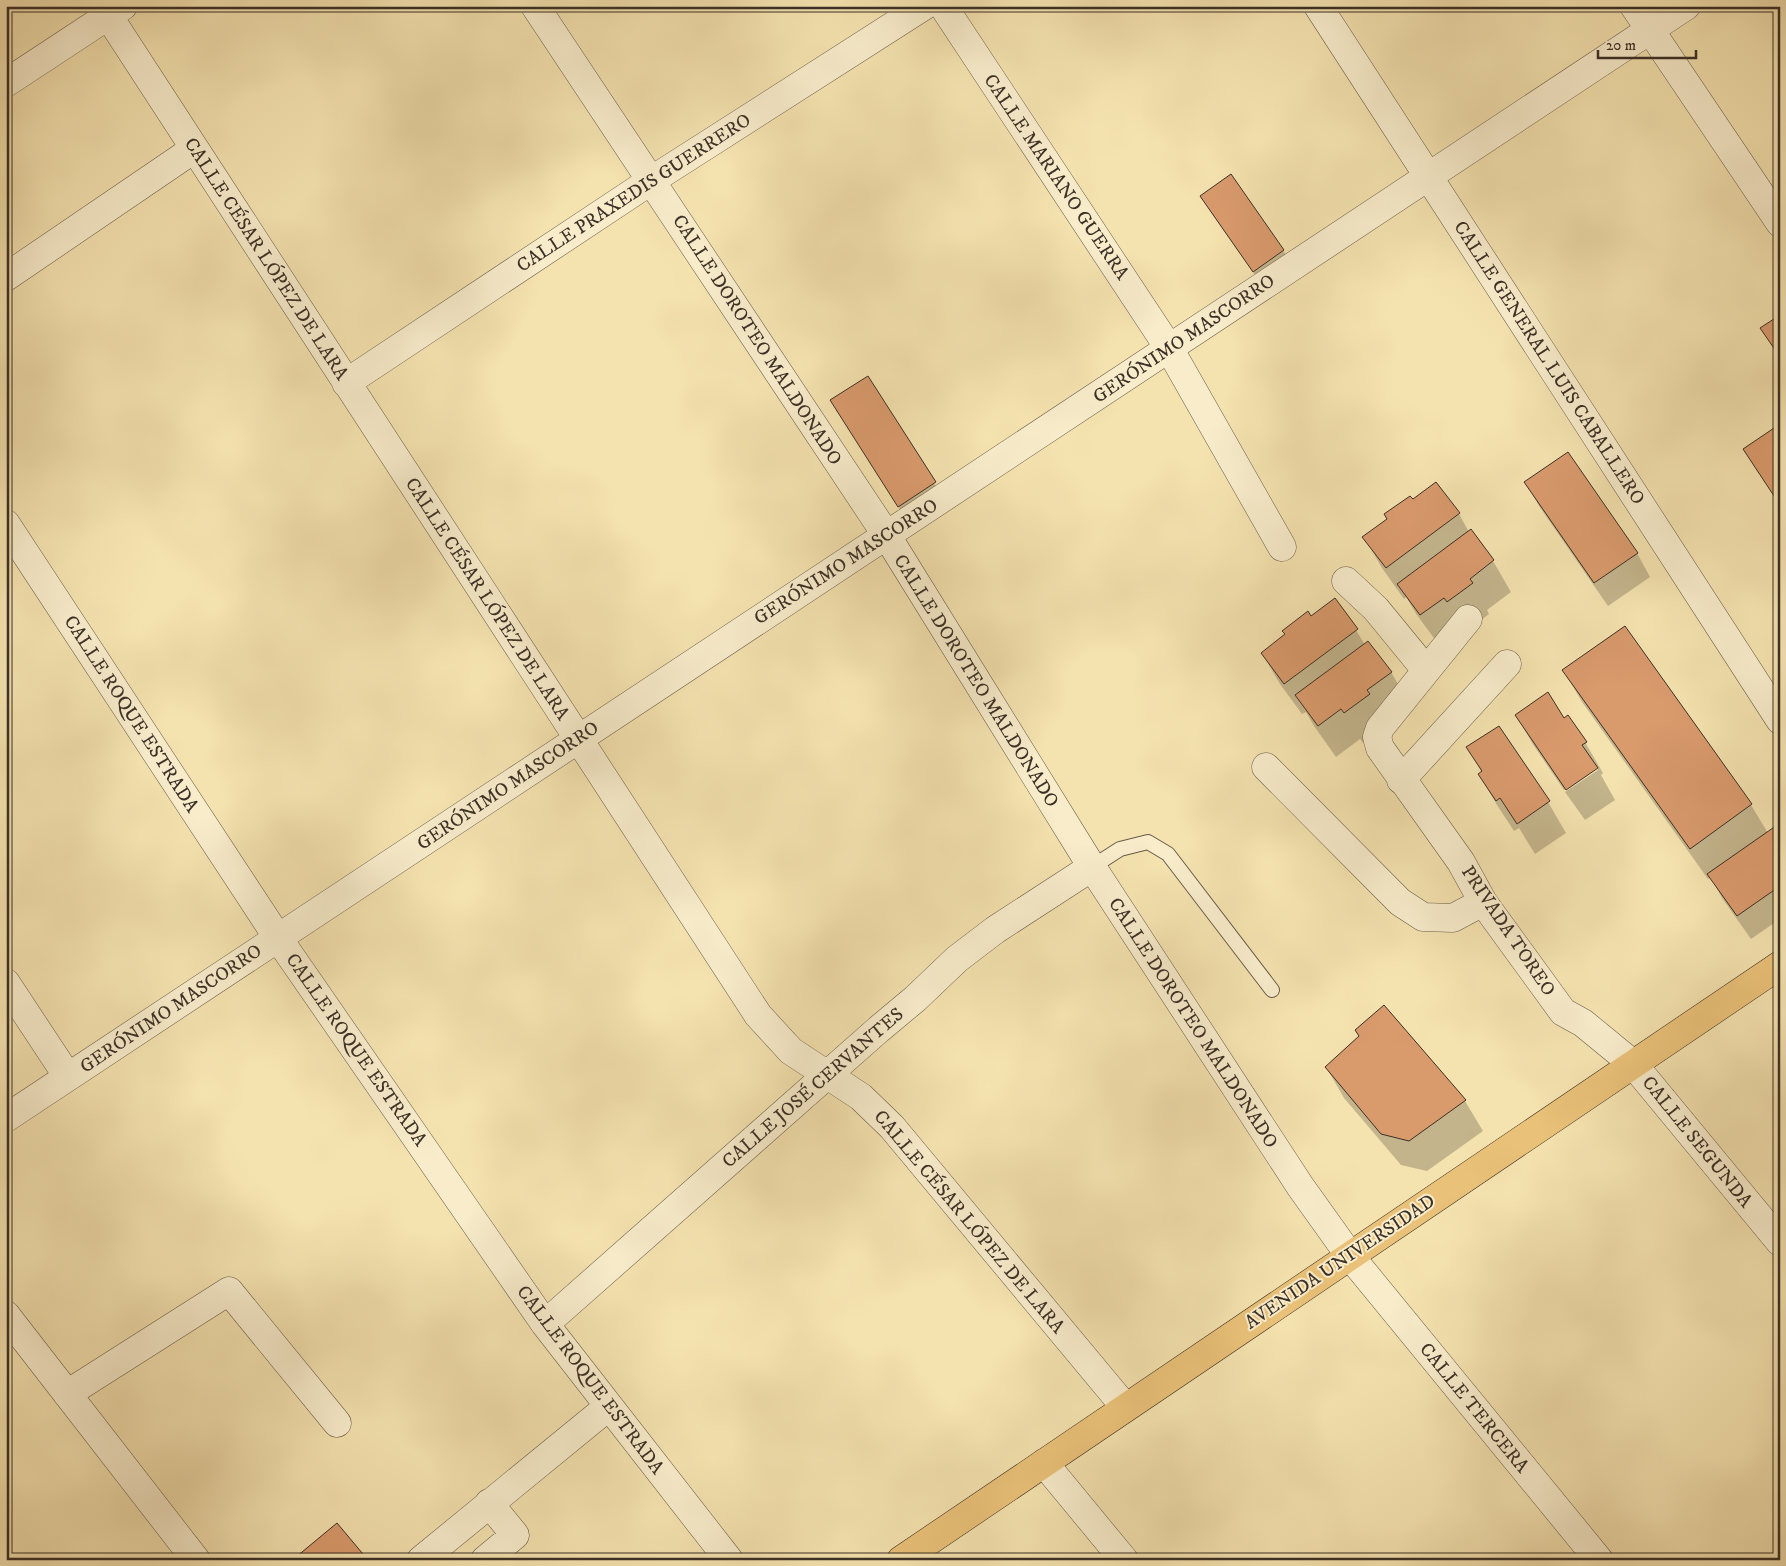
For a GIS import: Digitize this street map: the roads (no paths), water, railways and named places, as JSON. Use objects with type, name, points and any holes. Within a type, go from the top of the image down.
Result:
[{"type":"main road","name":"AVENIDA UNIVERSIDAD","points":[[901,1560],[1780,965]]},
{"type":"street","name":"CALLE DOROTEO MALDONADO","points":[[535,6],[886,536],[1092,867],[1300,1186],[1350,1256]]},
{"type":"street","name":"CALLE PRAXEDIS GUERRERO","points":[[346,383],[652,180],[924,6]]},
{"type":"street","name":"CALLE MARIANO GUERRA","points":[[943,6],[1169,348],[1282,547]]},
{"type":"street","name":"CALLE GENERAL LUIS CABALLERO","points":[[1318,6],[1780,720]]},
{"type":"street","points":[[1634,6],[1780,223]]},
{"type":"street","name":"GERÓNIMO MASCORRO","points":[[6,1118],[1686,6]]},
{"type":"street","points":[[6,83],[111,10]]},
{"type":"street","name":"CALLE CÉSAR LÓPEZ DE LARA","points":[[111,10],[194,148],[758,1015],[791,1051],[860,1097],[892,1127],[1125,1407]]},
{"type":"street","points":[[6,277],[194,148]]},
{"type":"street","name":"CALLE ROQUE ESTRADA","points":[[6,524],[278,938],[545,1324],[728,1560]]},
{"type":"street","points":[[1346,582],[1376,608],[1426,670]]},
{"type":"street","name":"PRIVADA TOREO","points":[[1468,619],[1380,728],[1377,737],[1380,748],[1461,862],[1483,902],[1563,1012],[1583,1023],[1633,1064]]},
{"type":"street","points":[[1401,780],[1507,664]]},
{"type":"street","points":[[1266,767],[1400,902],[1423,917],[1453,918],[1483,902]]},
{"type":"street","name":"CALLE JOSÉ CERVANTES","points":[[545,1324],[826,1075],[915,999],[957,959],[995,930],[1092,867]]},
{"type":"street","points":[[6,983],[68,1078]]},
{"type":"street","name":"CALLE SEGUNDA","points":[[1633,1064],[1780,1242]]},
{"type":"street","name":"CALLE TERCERA","points":[[1350,1256],[1599,1560]]},
{"type":"street","points":[[67,1394],[229,1291],[338,1423]]},
{"type":"street","points":[[6,1316],[196,1560]]},
{"type":"street","points":[[421,1560],[608,1407]]},
{"type":"street","points":[[1044,1463],[1124,1560]]},
{"type":"street","points":[[485,1560],[515,1535],[489,1504]]},
{"type":"lane","points":[[1092,867],[1120,848],[1148,842],[1168,854],[1272,990]]}]
